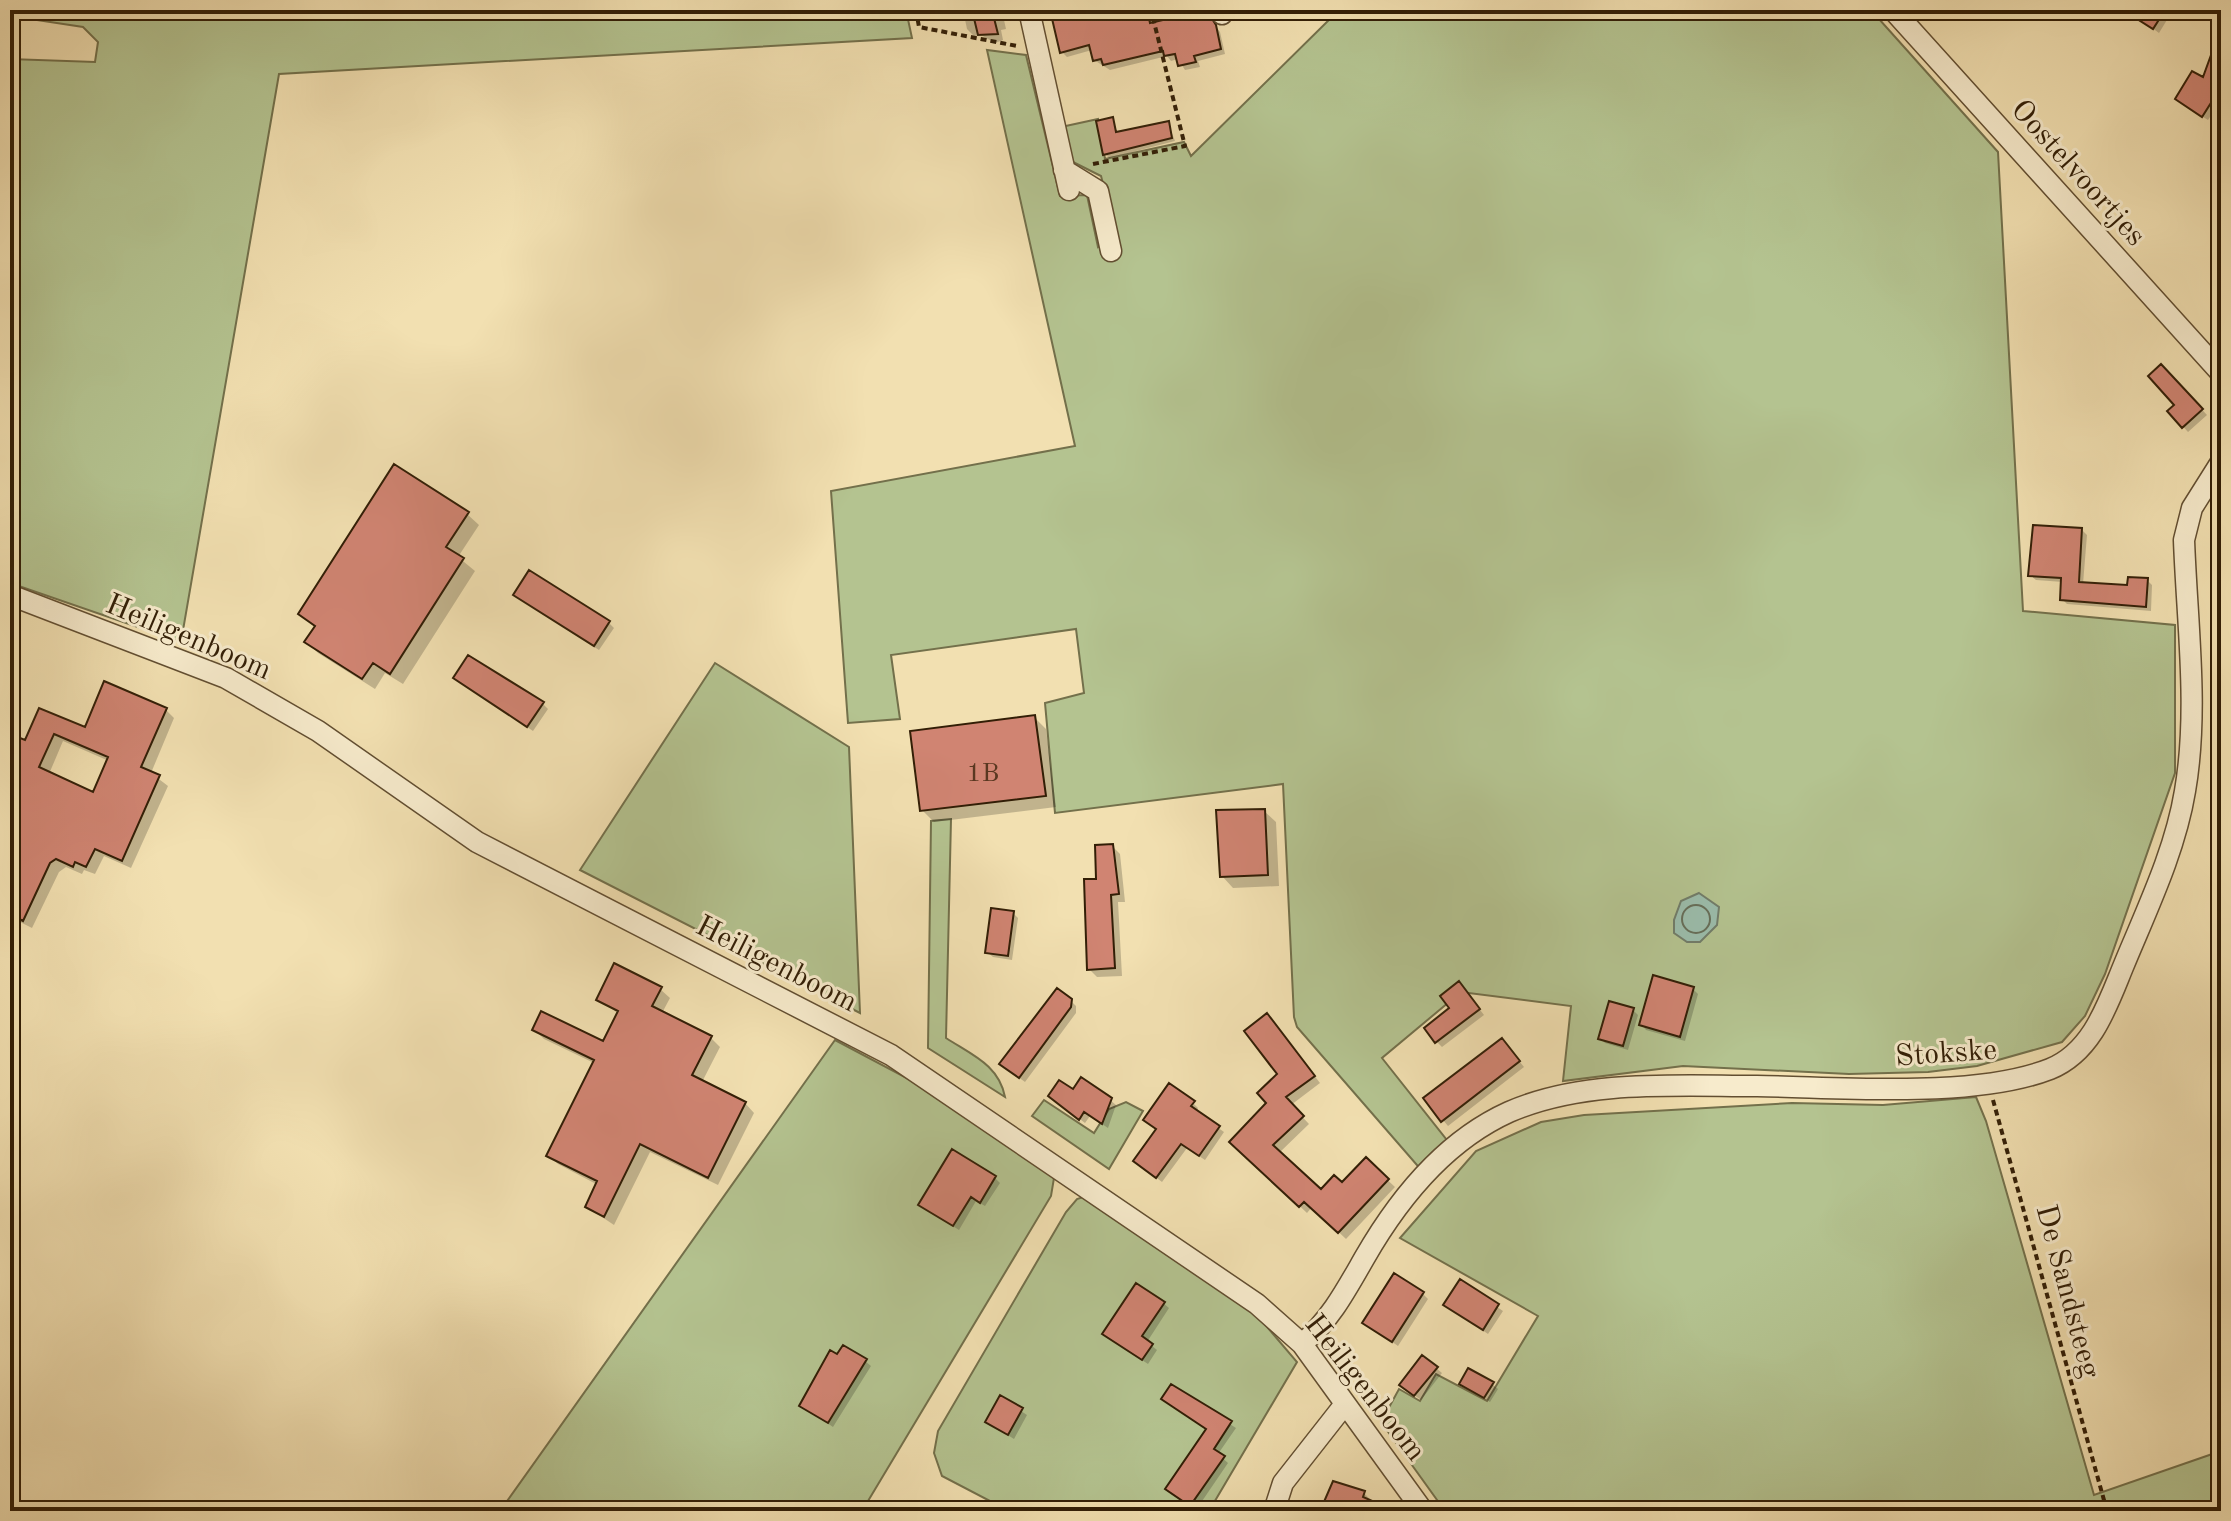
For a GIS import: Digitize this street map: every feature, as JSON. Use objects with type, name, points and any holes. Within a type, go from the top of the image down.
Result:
[{"type":"street","points":[[1029,10],[1069,190]]},
{"type":"street","name":"Oostelvoortjes","points":[[1893,10],[2221,373]]},
{"type":"street","points":[[1064,170],[1098,191],[1111,251]]},
{"type":"street","name":"Stokske","points":[[1302,1344],[1334,1312],[1383,1227],[1427,1171],[1465,1137],[1521,1108],[1558,1097],[1633,1088],[1988,1083],[2053,1068],[2081,1049],[2105,1011],[2152,895],[2181,811],[2188,769],[2190,659],[2184,540],[2192,508],[2221,462]]},
{"type":"street","name":"Heiligenboom","points":[[10,595],[226,678],[318,731],[477,842],[891,1055],[1257,1304],[1302,1344],[1423,1511]]},
{"type":"street","points":[[1274,1511],[1283,1483],[1345,1404]]},
{"type":"path","points":[[916,10],[919,27],[1015,47],[1036,41]]},
{"type":"path","points":[[1064,170],[1185,146],[1151,10]]},
{"type":"path","name":"De Sandsteeg","points":[[1988,1083],[2107,1511]]},
{"type":"green space","points":[[10,10],[906,10],[912,38],[279,74],[181,642],[10,583],[10,59],[95,62],[98,42],[83,27],[10,16]]},
{"type":"green space","points":[[1339,10],[1871,10],[1998,152],[2023,611],[2175,625],[2175,773],[2105,974],[2085,1016],[2062,1042],[1977,1066],[1928,1072],[1849,1074],[1683,1066],[1563,1081],[1571,1006],[1461,992],[1382,1058],[1450,1144],[1423,1172],[1297,1027],[1294,1017],[1283,784],[1055,813],[1045,703],[1084,693],[1076,629],[891,655],[900,719],[848,723],[831,491],[1075,446],[987,50],[1026,55],[1060,196],[1087,195],[1098,247],[1116,234],[1101,176],[1069,160],[1061,127],[1098,119],[1105,159],[1184,142],[1191,156]]},
{"type":"green space","points":[[715,663],[849,747],[860,1013],[580,870]]},
{"type":"green space","points":[[951,819],[946,1038],[991,1069],[1005,1097],[928,1048],[931,821]]},
{"type":"green space","points":[[835,1040],[920,1085],[1055,1172],[1051,1196],[862,1511],[500,1511]]},
{"type":"green space","points":[[1976,1097],[1986,1121],[2094,1495],[2221,1451],[2221,1511],[1445,1511],[1381,1422],[1399,1389],[1420,1401],[1436,1374],[1487,1401],[1538,1316],[1400,1238],[1476,1151],[1541,1122],[1584,1115],[1792,1103],[1883,1105]]},
{"type":"green space","points":[[1044,1100],[1094,1133],[1109,1109],[1126,1102],[1143,1111],[1109,1169],[1032,1116]]},
{"type":"green space","points":[[1086,1196],[1250,1307],[1297,1362],[1209,1511],[1009,1511],[942,1476],[934,1453],[938,1431],[1066,1212],[1077,1199]]},
{"type":"green space","points":[[921,1502],[944,1511],[895,1511]]},
{"type":"water","points":[[1699,893],[1719,907],[1717,925],[1700,942],[1687,942],[1674,933],[1674,920],[1681,901]]},
{"type":"building","points":[[972,10],[992,10],[998,34],[978,35]]},
{"type":"building","points":[[1050,10],[1147,10],[1150,23],[1201,11],[1202,16],[1209,14],[1216,25],[1221,49],[1194,56],[1196,62],[1178,66],[1175,54],[1164,56],[1163,51],[1103,65],[1101,59],[1093,61],[1089,45],[1060,53]]},
{"type":"building","points":[[2123,10],[2165,10],[2153,29]]},
{"type":"building","points":[[2219,33],[2221,87],[2202,117],[2175,99],[2192,71],[2203,77]]},
{"type":"building","points":[[1113,117],[1116,132],[1169,121],[1172,138],[1103,155],[1096,121]]},
{"type":"building","points":[[2161,364],[2203,409],[2182,428],[2167,411],[2174,405],[2148,376]]},
{"type":"building","points":[[394,464],[469,512],[446,547],[464,558],[390,674],[373,663],[362,679],[304,642],[315,626],[298,614]]},
{"type":"building","points":[[2033,525],[2082,528],[2079,582],[2127,585],[2128,577],[2148,578],[2146,607],[2060,600],[2061,578],[2028,576]]},
{"type":"building","points":[[529,570],[610,621],[594,646],[513,595]]},
{"type":"building","points":[[468,655],[544,702],[527,727],[453,678]]},
{"type":"building","points":[[104,681],[167,708],[141,767],[160,775],[122,861],[95,849],[86,867],[75,862],[73,867],[56,859],[50,863],[23,921],[10,914],[10,734],[25,740],[39,708],[85,727]],"holes":[[[54,734],[108,757],[93,792],[39,767]]]},
{"type":"building","points":[[1035,715],[1046,796],[920,811],[910,731]]},
{"type":"building","points":[[1265,809],[1268,875],[1220,877],[1216,810]]},
{"type":"building","points":[[1113,844],[1119,894],[1111,895],[1115,968],[1087,970],[1084,879],[1096,879],[1095,845]]},
{"type":"building","points":[[991,908],[1014,911],[1008,956],[985,953]]},
{"type":"building","points":[[614,963],[662,987],[652,1006],[712,1036],[692,1075],[746,1102],[708,1178],[640,1144],[604,1217],[585,1207],[597,1181],[546,1156],[594,1060],[532,1030],[541,1011],[603,1041],[618,1011],[596,1000]]},
{"type":"building","points":[[1653,975],[1694,987],[1680,1037],[1639,1025]]},
{"type":"building","points":[[1459,981],[1480,1009],[1435,1043],[1424,1028],[1449,1008],[1440,996]]},
{"type":"building","points":[[1057,988],[1072,999],[1071,1007],[1019,1078],[999,1064]]},
{"type":"building","points":[[1609,1001],[1634,1008],[1623,1046],[1598,1039]]},
{"type":"building","points":[[1267,1013],[1315,1076],[1286,1097],[1304,1116],[1273,1145],[1321,1189],[1334,1175],[1342,1182],[1366,1157],[1389,1179],[1338,1233],[1304,1202],[1299,1207],[1229,1142],[1266,1103],[1257,1093],[1277,1074],[1244,1031]]},
{"type":"building","points":[[1502,1038],[1520,1061],[1441,1122],[1423,1098]]},
{"type":"building","points":[[1081,1077],[1112,1098],[1102,1124],[1084,1112],[1079,1120],[1048,1096],[1059,1080],[1073,1089]]},
{"type":"building","points":[[1169,1083],[1195,1101],[1191,1106],[1220,1126],[1199,1156],[1181,1144],[1156,1178],[1133,1161],[1156,1129],[1143,1120]]},
{"type":"building","points":[[952,1149],[996,1176],[980,1203],[971,1197],[953,1226],[918,1205]]},
{"type":"building","points":[[1394,1273],[1424,1292],[1392,1342],[1362,1323]]},
{"type":"building","points":[[1460,1279],[1499,1304],[1483,1330],[1443,1305]]},
{"type":"building","points":[[1136,1283],[1165,1302],[1142,1336],[1153,1344],[1142,1360],[1102,1334]]},
{"type":"building","points":[[843,1345],[867,1359],[828,1423],[799,1406],[830,1350],[837,1354]]},
{"type":"building","points":[[1422,1355],[1438,1367],[1414,1396],[1399,1385]]},
{"type":"building","points":[[1468,1368],[1494,1382],[1484,1398],[1459,1384]]},
{"type":"building","points":[[1171,1384],[1232,1421],[1214,1449],[1225,1456],[1190,1506],[1165,1489],[1206,1429],[1161,1399]]},
{"type":"building","points":[[1000,1395],[1023,1408],[1008,1435],[985,1422]]},
{"type":"building","points":[[1333,1481],[1365,1491],[1363,1497],[1395,1511],[1320,1511]]}]
